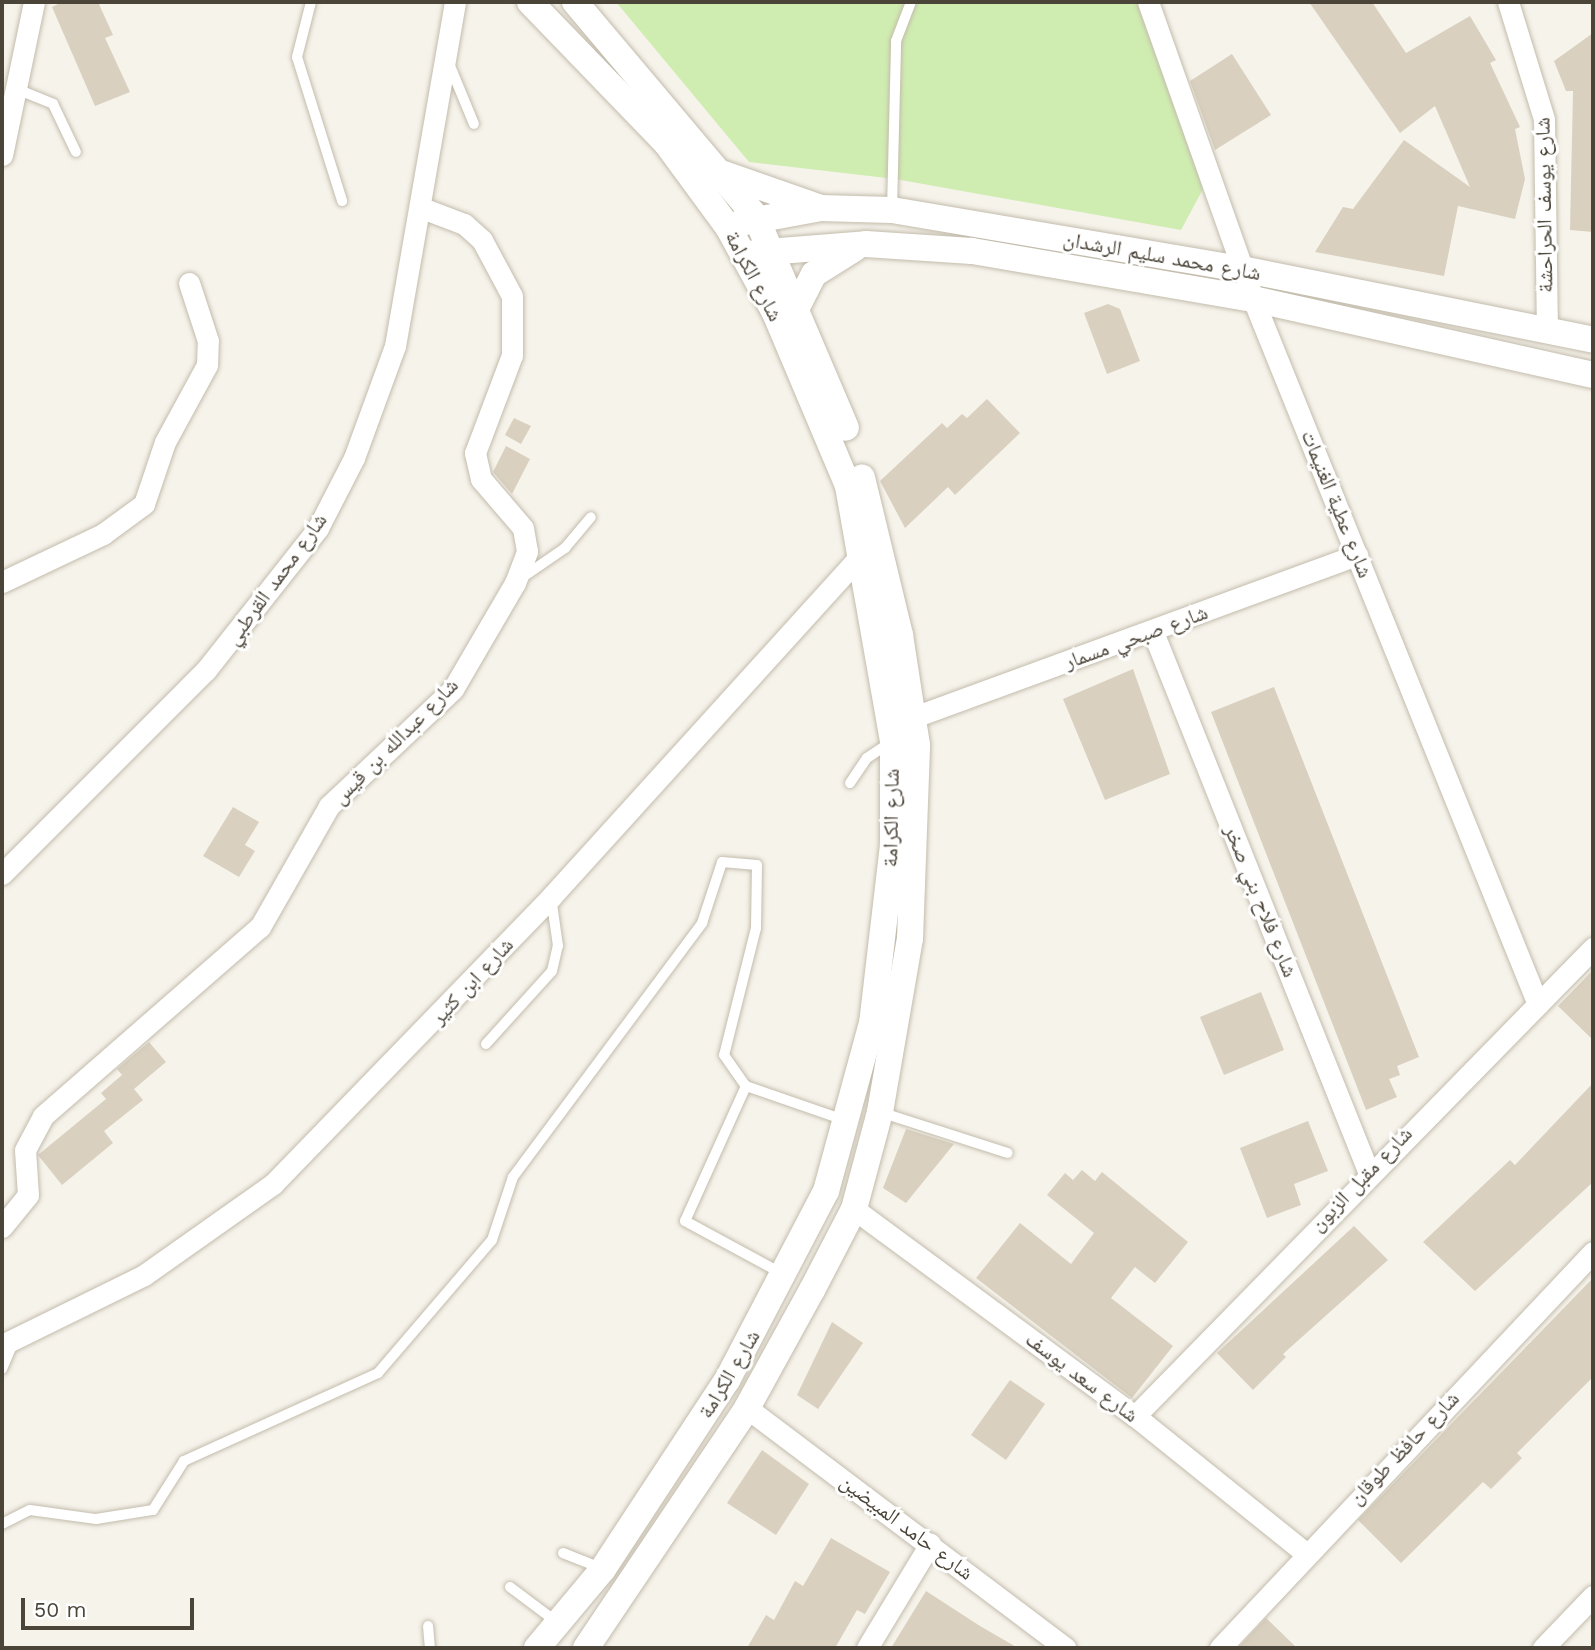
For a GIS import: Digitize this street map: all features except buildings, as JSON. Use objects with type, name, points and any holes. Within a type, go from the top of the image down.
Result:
[{"type":"street","points":[[2,155],[19,90],[34,2]]},
{"type":"street","name":"شارع محمد القرطبي","points":[[2,874],[206,670],[318,528],[380,396],[422,208],[455,2]]},
{"type":"street","name":"شارع الكرامة","points":[[530,2],[667,144],[728,227],[822,414],[870,548],[914,716],[917,849],[910,939],[880,1112],[854,1209],[747,1408],[586,1648]]},
{"type":"street","name":"شارع الكرامة","points":[[537,1648],[603,1569],[787,1276],[849,1122],[886,926],[893,740],[870,548],[850,440],[797,307],[756,217],[575,2]]},
{"type":"street","name":"شارع عطية الغنيمات","points":[[1149,2],[1253,299],[1537,1002]]},
{"type":"street","name":"شارع يوسف الحراحشة","points":[[1508,2],[1544,119],[1547,330]]},
{"type":"street","points":[[720,173],[820,208]]},
{"type":"street","name":"شارع عبدالله بن قيس","points":[[2,1227],[28,1195],[25,1150],[43,1116],[260,927],[329,806],[453,689],[514,583],[527,551],[523,528],[481,479],[475,453],[512,355],[512,296],[482,240],[464,224],[422,208]]},
{"type":"street","name":"شارع محمد سليم الرشدان","points":[[728,227],[756,217],[820,208],[892,210],[1242,269],[1593,340]]},
{"type":"street","points":[[797,307],[821,268],[866,244]]},
{"type":"street","name":"شارع محمد سليم الرشدان","points":[[743,255],[866,244],[972,251],[1253,299],[1593,375]]},
{"type":"street","points":[[3,579],[103,534],[144,504],[165,442],[207,365],[208,341],[189,283]]},
{"type":"street","name":"شارع ابن كثير","points":[[8,1343],[144,1275],[273,1184],[551,897],[870,548]]},
{"type":"street","name":"شارع صبحي مسمار","points":[[914,716],[1153,632],[1357,555]]},
{"type":"street","name":"شارع فلاح بني صخر","points":[[1153,632],[1368,1171]]},
{"type":"street","name":"شارع مقبل الزبون","points":[[1135,1416],[1368,1171],[1593,948]]},
{"type":"street","name":"شارع سعد يوسف","points":[[854,1209],[1135,1416],[1304,1552]]},
{"type":"street","name":"شارع حافظ طوقان","points":[[1220,1648],[1304,1552],[1593,1252]]},
{"type":"street","name":"شارع حامد المبيضين","points":[[747,1408],[1066,1648]]},
{"type":"street","points":[[867,1648],[930,1544]]},
{"type":"street","points":[[1543,1648],[1593,1596]]},
{"type":"lane","points":[[311,2],[297,57],[342,201]]},
{"type":"lane","points":[[892,210],[895,52],[911,2]]},
{"type":"lane","points":[[445,55],[474,124]]},
{"type":"lane","points":[[19,90],[51,102],[76,152]]},
{"type":"lane","points":[[514,583],[565,548],[591,517]]},
{"type":"lane","points":[[850,783],[867,758],[893,740]]},
{"type":"lane","points":[[2,1524],[30,1510],[96,1519],[153,1510],[184,1461],[378,1373],[492,1240],[513,1177],[702,923],[722,862],[757,865],[756,928],[724,1055],[746,1086],[849,1122]]},
{"type":"lane","points":[[486,1044],[552,971],[558,946],[551,897]]},
{"type":"lane","points":[[746,1086],[685,1221],[787,1276]]},
{"type":"lane","points":[[880,1112],[1008,1153]]},
{"type":"lane","points":[[2,1369],[8,1343]]},
{"type":"lane","points":[[563,1553],[603,1569]]},
{"type":"lane","points":[[510,1587],[559,1624]]},
{"type":"lane","points":[[428,1626],[430,1648]]},
{"type":"green space","points":[[616,2],[1145,2],[1203,189],[1181,230],[895,179],[749,162]]}]
